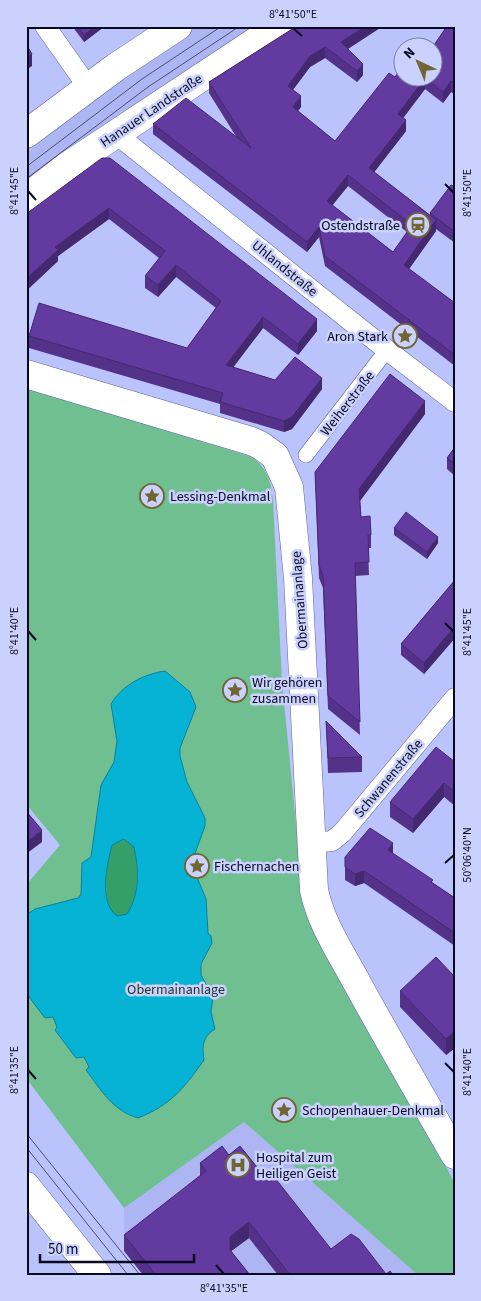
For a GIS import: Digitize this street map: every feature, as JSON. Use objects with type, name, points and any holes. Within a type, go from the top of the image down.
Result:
[{"type":"main road","points":[[26,134],[88,87],[178,26]]},
{"type":"main road","name":"Hanauer Landstraße","points":[[26,198],[66,167],[280,26]]},
{"type":"main road","name":"Obermainanlage","points":[[26,374],[251,442],[268,450],[280,465],[289,487],[298,578],[314,890],[322,917],[390,1044],[455,1155]]},
{"type":"main road","points":[[26,1186],[34,1212],[97,1275]]},
{"type":"street","points":[[44,26],[88,87]]},
{"type":"street","name":"Uhlandstraße","points":[[116,134],[455,402]]},
{"type":"street","name":"Weiherstraße","points":[[306,455],[387,350]]},
{"type":"street","name":"Schwanenstraße","points":[[312,844],[332,841],[342,833],[455,698]]},
{"type":"shaded area","points":[[196,26],[262,26],[26,185],[26,153],[122,74]]},
{"type":"shaded area","points":[[165,671],[190,692],[196,707],[180,748],[180,756],[187,782],[205,818],[205,826],[194,856],[196,875],[206,899],[208,933],[211,936],[212,943],[201,964],[201,975],[213,997],[211,1012],[215,1029],[205,1039],[204,1060],[190,1079],[168,1101],[138,1118],[121,1110],[108,1099],[86,1070],[89,1067],[84,1057],[76,1058],[55,1030],[57,1027],[53,1017],[45,1018],[26,993],[26,915],[35,909],[78,898],[81,894],[82,863],[91,857],[101,785],[114,762],[117,741],[111,704],[127,686],[149,675]],"holes":[[[124,839],[134,847],[137,864],[136,890],[127,914],[117,916],[111,910],[108,902],[105,883],[112,845]]]},
{"type":"shaded area","name":"Hospital zum Heiligen Geist","points":[[244,1122],[418,1275],[143,1275],[125,1251],[124,1208]]},
{"type":"green space","name":"Obermainanlage","points":[[26,387],[252,457],[262,466],[268,476],[273,501],[282,682],[303,895],[455,1184],[455,1275],[418,1275],[244,1122],[124,1208],[26,1078],[26,885],[60,845],[26,804]]},
{"type":"green space","points":[[124,839],[134,847],[137,864],[137,882],[134,898],[127,914],[117,916],[111,910],[108,902],[105,883],[112,845]]},
{"type":"building","points":[[78,26],[96,26],[84,35]]},
{"type":"building","points":[[297,26],[366,26],[341,42],[363,64],[357,71],[325,47],[310,56],[288,86],[301,96],[293,107],[335,141],[389,73],[394,76],[394,88],[418,88],[398,114],[406,120],[369,168],[436,220],[404,265],[455,303],[455,355],[325,256],[319,227],[307,242],[153,124],[186,98],[251,148],[209,82]],"holes":[[[348,175],[412,225],[393,252],[327,201]]]},
{"type":"building","points":[[447,26],[455,26],[455,84],[451,81],[443,92],[438,88],[444,88],[444,38],[439,38]]},
{"type":"building","points":[[26,44],[32,54],[26,58]]},
{"type":"building","points":[[102,158],[110,158],[317,319],[298,344],[263,317],[226,365],[275,380],[295,357],[322,378],[292,417],[284,421],[220,402],[223,393],[29,336],[39,303],[187,348],[221,301],[176,265],[158,285],[145,276],[165,251],[109,208],[55,247],[58,250],[26,279],[26,214]]},
{"type":"building","points":[[455,184],[455,232],[430,213],[451,185]]},
{"type":"building","points":[[390,374],[425,401],[359,489],[361,517],[370,516],[371,535],[368,535],[369,562],[355,563],[360,722],[328,696],[323,576],[319,565],[315,472]]},
{"type":"building","points":[[455,447],[455,464],[447,458]]},
{"type":"building","points":[[406,512],[438,537],[427,552],[394,528]]},
{"type":"building","points":[[455,580],[455,626],[424,663],[401,644]]},
{"type":"building","points":[[326,721],[362,757],[328,758]]},
{"type":"building","points":[[436,747],[455,762],[455,792],[444,783],[413,819],[390,802]]},
{"type":"building","points":[[26,811],[42,830],[26,843]]},
{"type":"building","points":[[370,828],[393,843],[388,850],[433,880],[431,882],[455,898],[455,933],[364,871],[355,874],[345,867],[345,857]]},
{"type":"building","points":[[436,957],[455,977],[455,1031],[446,1039],[400,991]]},
{"type":"building","name":"Hospital zum Heiligen Geist","points":[[222,1146],[229,1155],[240,1146],[269,1182],[275,1178],[331,1249],[351,1234],[359,1239],[386,1274],[390,1271],[393,1275],[290,1275],[249,1222],[230,1237],[230,1250],[250,1275],[156,1275],[124,1235],[206,1171],[200,1163]]},
{"type":"tram line","points":[[26,167],[142,79],[222,26]]},
{"type":"tram line","points":[[26,179],[148,87],[240,26]]},
{"type":"tram line","points":[[26,1133],[140,1275]]},
{"type":"tram line","points":[[26,1147],[128,1275]]},
{"type":"place","name":"Ostendstraße","points":[[418,225]]},
{"type":"place","name":"Aron Stark","points":[[405,336]]},
{"type":"place","name":"Lessing-Denkmal","points":[[152,496]]},
{"type":"place","name":"Wir gehören zusammen","points":[[235,690]]},
{"type":"place","name":"Fischernachen","points":[[197,866]]},
{"type":"place","name":"Schopenhauer-Denkmal","points":[[284,1110]]},
{"type":"place","name":"Hospital zum Heiligen Geist","points":[[238,1165]]}]
